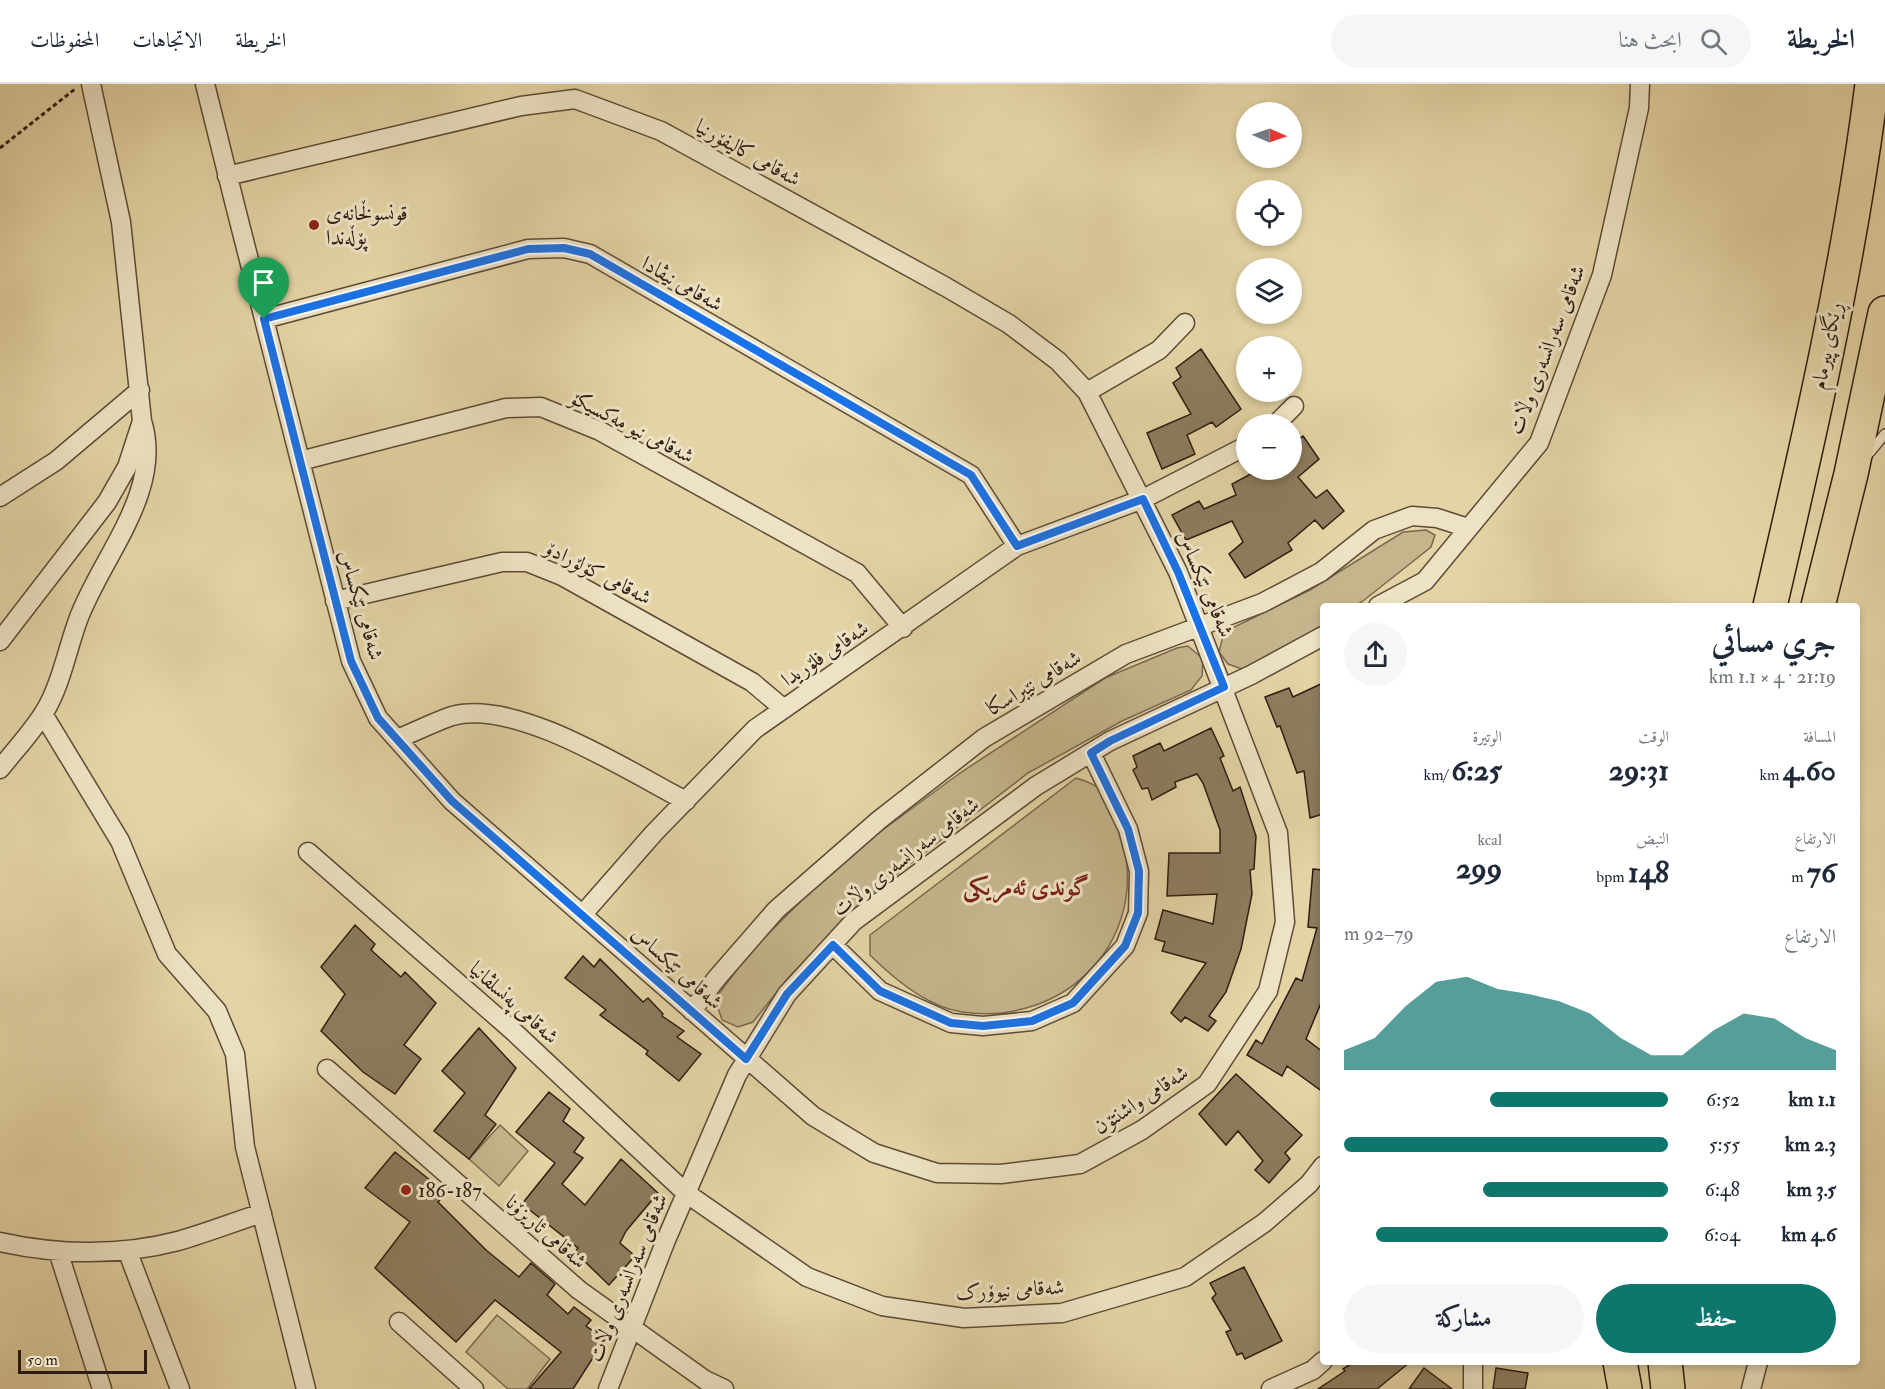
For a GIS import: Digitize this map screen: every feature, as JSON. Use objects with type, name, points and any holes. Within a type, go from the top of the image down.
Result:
[{"type":"highway","name":"ڕێگای پیرمام","points":[[1771,603],[1811,425],[1861,166],[1872,84]]},
{"type":"highway","points":[[1819,603],[1851,474],[1885,313]]},
{"type":"highway","points":[[1604,1389],[1607,1365]]},
{"type":"highway","points":[[1620,1365],[1624,1389]]},
{"type":"highway","points":[[1665,1365],[1668,1389]]},
{"type":"street","points":[[0,769],[43,714],[56,686],[78,619],[138,498],[147,453],[121,222],[91,84]]},
{"type":"street","name":"شەقامی تێکساس","points":[[205,84],[351,661],[378,718],[452,801],[746,1059]]},
{"type":"street","name":"شەقامی سەرانسەری وڵات","points":[[1384,603],[1425,581],[1539,443],[1602,275],[1639,108],[1640,84]]},
{"type":"street","name":"شەقامی کالیفۆرنیا","points":[[227,176],[521,106],[575,99],[661,130],[946,286],[1009,324],[1058,361],[1087,392],[1143,499]]},
{"type":"street","name":"شەقامی نیڤادا","points":[[264,319],[528,249],[564,248],[590,254],[971,475],[1017,546]]},
{"type":"street","points":[[1087,392],[1159,350],[1185,323]]},
{"type":"street","points":[[0,496],[65,454],[140,390]]},
{"type":"street","points":[[1286,414],[1294,406]]},
{"type":"street","name":"شەقامی نیو مەکسیکۆ","points":[[300,461],[506,408],[541,407],[600,431],[857,573],[903,628]]},
{"type":"street","points":[[0,641],[107,502],[127,467],[142,421]]},
{"type":"street","name":"شەقامی فلۆریدا","points":[[583,914],[755,729],[903,628],[1017,546],[1143,499],[1236,451]]},
{"type":"street","name":"شەقامی تێکساس","points":[[1143,499],[1178,572],[1224,687]]},
{"type":"street","name":"شەقامی نێبراسکا","points":[[692,1011],[716,979],[776,910],[879,820],[984,738],[1126,654],[1262,603],[1321,572],[1374,530],[1412,516],[1437,518],[1468,528]]},
{"type":"street","name":"شەقامی کۆلۆرادۆ","points":[[335,601],[502,562],[527,562],[562,576],[752,682],[784,709]]},
{"type":"street","name":"شەقامی سەرانسەری وڵات","points":[[608,1389],[686,1193],[737,1074],[787,994],[854,921],[1036,786],[1110,741],[1224,687],[1320,638]]},
{"type":"street","name":"شەقامی واشنتۆن","points":[[746,1059],[813,1116],[874,1153],[937,1173],[1001,1174],[1080,1164],[1142,1130],[1207,1084],[1268,991],[1285,922],[1278,833],[1224,687]]},
{"type":"street","points":[[43,714],[120,841],[167,954],[184,977],[207,998],[225,1025],[235,1054],[241,1124],[306,1389]]},
{"type":"street","points":[[397,739],[454,716],[496,714],[542,726],[686,801]]},
{"type":"street","points":[[833,945],[880,991],[951,1023],[983,1026],[1032,1021],[1073,1003],[1125,946],[1138,913],[1139,871],[1128,829],[1091,753]]},
{"type":"street","name":"شەقامی پەنسلڤانیا","points":[[308,852],[513,1031],[686,1193]]},
{"type":"street","name":"شەقامی ئاریزۆنا","points":[[327,1070],[579,1290],[705,1380],[724,1389]]},
{"type":"street","name":"شەقامی نیوۆرک","points":[[686,1193],[807,1277],[882,1306],[964,1318],[1062,1313],[1185,1277],[1264,1223],[1309,1184],[1320,1170]]},
{"type":"street","points":[[0,1242],[58,1251],[127,1250],[179,1241],[261,1213]]},
{"type":"street","points":[[127,1250],[180,1389]]},
{"type":"street","points":[[58,1251],[102,1389]]},
{"type":"street","points":[[399,1322],[474,1389]]},
{"type":"street","points":[[1271,1389],[1313,1370],[1320,1364]]},
{"type":"street","points":[[1473,1365],[1473,1389]]},
{"type":"street","points":[[1751,1389],[1757,1365]]},
{"type":"lane","points":[[1851,474],[1885,434]]},
{"type":"path","points":[[0,148],[81,84]]},
{"type":"shaded area","points":[[1426,530],[1435,535],[1431,547],[1363,601],[1360,603],[1320,603],[1320,627],[1284,649],[1242,669],[1228,664],[1219,652],[1224,632],[1310,590],[1403,532]]},
{"type":"shaded area","points":[[1188,646],[1203,659],[1202,676],[1191,690],[1122,721],[1028,773],[863,900],[788,978],[753,1022],[738,1027],[722,1020],[715,999],[750,952],[842,860],[960,773],[1105,678],[1177,648]]},
{"type":"shaded area","points":[[1076,778],[1097,787],[1108,802],[1121,835],[1127,873],[1124,909],[1112,941],[1092,968],[1066,990],[1035,1005],[1000,1013],[962,1012],[924,998],[900,982],[870,955],[870,935]]},
{"type":"shaded area","points":[[500,1125],[528,1151],[499,1186],[469,1159]]},
{"type":"shaded area","points":[[497,1315],[550,1359],[527,1389],[508,1389],[466,1352]]},
{"type":"building","points":[[1201,349],[1241,409],[1216,427],[1212,422],[1187,435],[1195,454],[1162,469],[1147,433],[1191,414],[1173,383],[1181,377],[1176,368]]},
{"type":"building","points":[[1302,437],[1319,459],[1302,474]]},
{"type":"building","points":[[1239,480],[1301,480],[1316,498],[1327,490],[1344,511],[1323,529],[1315,520],[1288,543],[1292,550],[1245,578],[1229,554],[1243,542],[1232,521],[1186,540],[1172,515],[1199,501],[1204,509],[1236,495],[1232,484]]},
{"type":"building","points":[[1320,684],[1320,815],[1310,818],[1304,771],[1297,773],[1280,726],[1277,727],[1265,697],[1289,688],[1293,697]]},
{"type":"building","points":[[1211,728],[1224,756],[1220,758],[1233,791],[1240,787],[1256,836],[1254,869],[1250,870],[1252,894],[1241,949],[1226,992],[1209,1016],[1216,1021],[1208,1031],[1185,1017],[1181,1022],[1171,1013],[1206,963],[1162,951],[1165,942],[1155,939],[1163,910],[1213,924],[1217,894],[1167,896],[1169,853],[1220,853],[1220,830],[1203,783],[1197,774],[1175,782],[1176,787],[1152,800],[1148,788],[1142,789],[1133,770],[1137,767],[1133,756],[1160,743],[1164,751]]},
{"type":"building","points":[[1313,869],[1320,870],[1320,1005],[1306,1039],[1320,1050],[1320,1090],[1287,1066],[1282,1076],[1247,1055],[1256,1040],[1262,1044],[1296,978],[1302,981],[1317,928],[1308,927]]},
{"type":"building","points":[[355,925],[375,944],[371,950],[401,977],[405,972],[436,1003],[404,1045],[421,1059],[395,1094],[363,1072],[321,1031],[345,994],[321,967]]},
{"type":"building","points":[[583,956],[594,967],[600,959],[643,1002],[648,998],[663,1014],[662,1016],[684,1031],[677,1037],[701,1054],[679,1081],[646,1054],[648,1051],[600,1015],[606,1010],[565,978]]},
{"type":"building","points":[[479,1028],[516,1068],[485,1115],[496,1124],[469,1159],[434,1131],[465,1093],[442,1071]]},
{"type":"building","points":[[1236,1074],[1302,1135],[1285,1153],[1290,1159],[1269,1183],[1255,1170],[1263,1161],[1238,1131],[1226,1145],[1199,1114]]},
{"type":"building","points":[[549,1092],[570,1109],[563,1121],[584,1138],[574,1152],[583,1158],[562,1184],[585,1205],[621,1159],[658,1193],[626,1231],[620,1243],[635,1256],[609,1285],[575,1252],[578,1248],[522,1204],[555,1163],[516,1132]]},
{"type":"building","points":[[395,1152],[446,1193],[438,1202],[486,1250],[519,1277],[531,1263],[555,1284],[547,1295],[568,1314],[574,1307],[591,1320],[586,1326],[605,1339],[573,1389],[529,1389],[561,1352],[495,1300],[456,1342],[375,1268],[410,1222],[365,1188]]},
{"type":"building","points":[[1244,1267],[1282,1341],[1245,1359],[1242,1353],[1237,1355],[1226,1332],[1231,1330],[1212,1298],[1216,1294],[1210,1283]]},
{"type":"building","points":[[1349,1365],[1406,1365],[1377,1389],[1318,1389],[1345,1371],[1343,1369]]},
{"type":"building","points":[[1424,1368],[1452,1389],[1409,1389]]},
{"type":"building","points":[[1496,1368],[1528,1373],[1525,1389],[1493,1389]]},
{"type":"place","name":"قونسوڵخانەی پۆڵەندا","points":[[314,225]]},
{"type":"place","name":"186-187","points":[[406,1190]]},
{"type":"district","name":"گوندی ئەمریکی","points":[[1026,887]]},
{"type":"route","points":[[564,248],[590,254],[629,279],[971,475],[1017,546],[1143,499],[1178,572],[1224,687],[1110,741],[1091,753],[1128,829],[1139,871],[1138,913],[1125,946],[1108,968],[1073,1003],[1032,1021],[983,1026],[951,1023],[880,991],[833,945],[787,994],[746,1059],[452,801],[378,718],[351,661],[264,319],[528,249],[564,248]]}]
